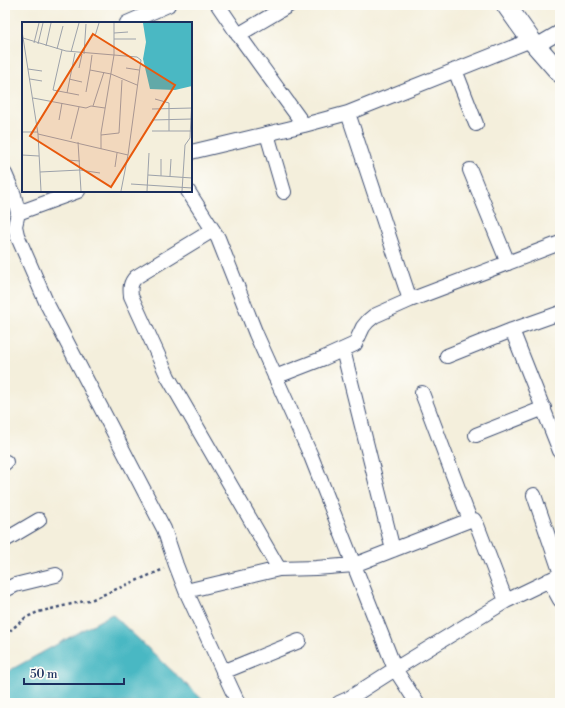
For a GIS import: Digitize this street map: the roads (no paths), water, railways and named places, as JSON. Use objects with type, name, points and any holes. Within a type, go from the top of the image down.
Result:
[{"type":"street","points":[[129,22],[168,5]]},
{"type":"street","points":[[218,5],[238,35],[304,125]]},
{"type":"street","points":[[238,35],[289,5]]},
{"type":"street","points":[[506,5],[533,43],[560,73]]},
{"type":"street","points":[[192,152],[348,113],[455,70],[560,32]]},
{"type":"street","points":[[455,70],[476,124]]},
{"type":"street","points":[[348,113],[410,300]]},
{"type":"street","points":[[267,134],[284,192]]},
{"type":"street","points":[[470,170],[508,263]]},
{"type":"street","points":[[5,174],[14,195],[18,213],[15,226],[17,236],[47,304],[164,529],[186,591],[238,703]]},
{"type":"street","points":[[18,213],[73,192]]},
{"type":"street","points":[[189,192],[218,238],[256,334],[311,456],[396,669],[417,703]]},
{"type":"street","points":[[213,230],[136,277],[132,281],[130,288],[131,296],[168,376],[279,569]]},
{"type":"street","points":[[275,377],[355,344],[368,321],[374,316],[410,300],[560,243]]},
{"type":"street","points":[[448,356],[512,330],[560,313]]},
{"type":"street","points":[[512,330],[560,451]]},
{"type":"street","points":[[343,350],[393,550]]},
{"type":"street","points":[[422,393],[470,520]]},
{"type":"street","points":[[476,435],[544,408]]},
{"type":"street","points":[[534,495],[560,571]]},
{"type":"street","points":[[5,540],[39,520]]},
{"type":"street","points":[[186,591],[279,569],[354,565],[470,520],[474,520],[477,524],[506,601]]},
{"type":"street","points":[[5,590],[15,585],[56,574]]},
{"type":"street","points":[[338,703],[348,699],[506,601],[554,578],[560,600]]},
{"type":"street","points":[[224,672],[299,641]]},
{"type":"water","points":[[112,614],[206,703],[5,703],[5,673]]}]
